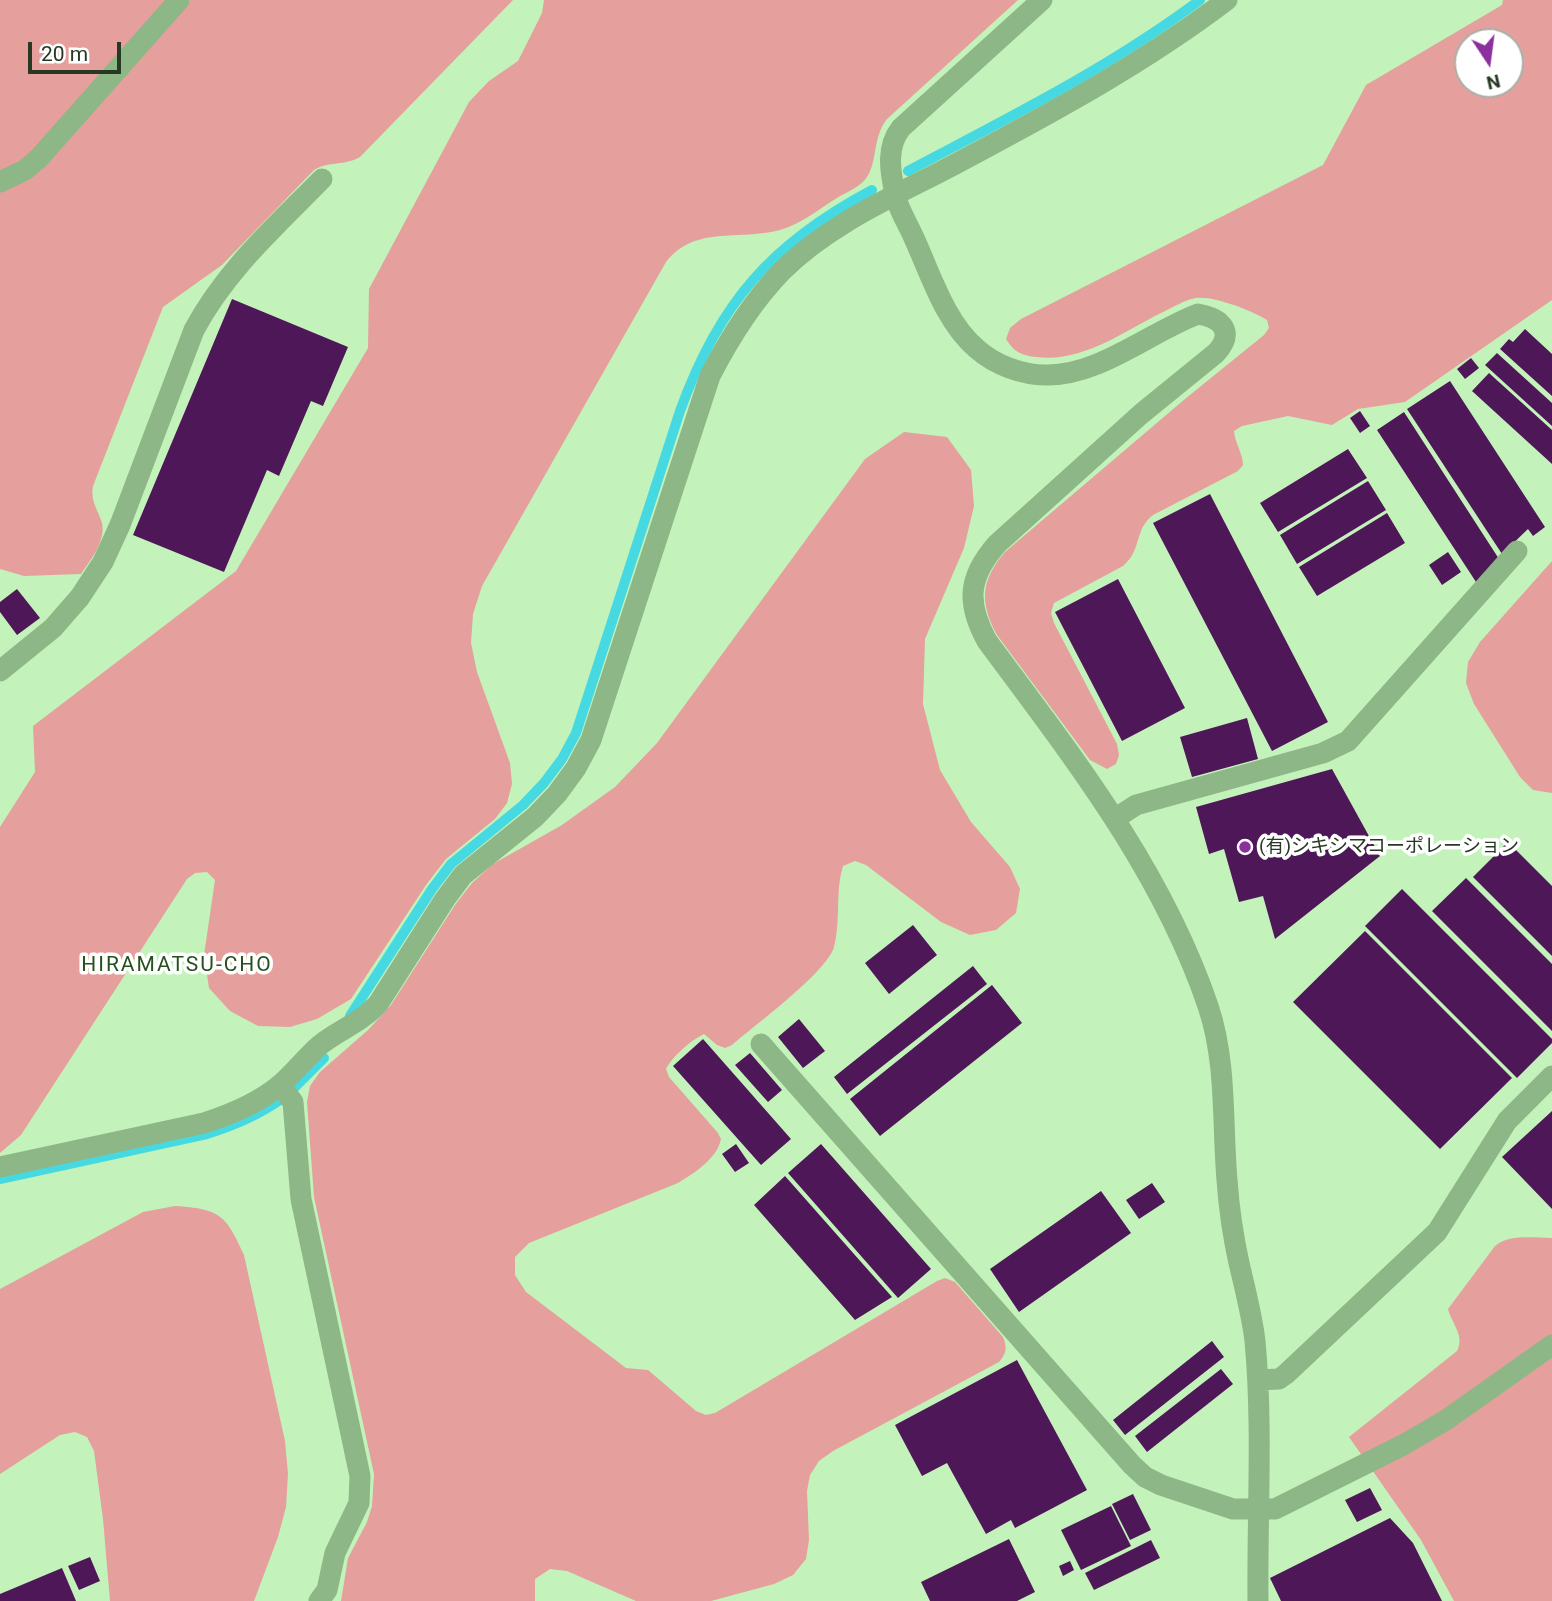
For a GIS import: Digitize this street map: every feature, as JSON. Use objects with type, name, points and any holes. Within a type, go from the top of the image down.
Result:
[{"type":"street","points":[[0,181],[24,170],[39,158],[179,0]]},
{"type":"street","points":[[1042,0],[892,139],[890,154],[895,196],[947,310],[960,331],[977,349],[998,363],[1021,372],[1046,375],[1071,373],[1094,365],[1198,314],[1212,317],[1222,324],[1226,335],[1223,345],[1216,353],[1141,414],[997,544],[983,560],[974,580],[972,601],[976,622],[987,641],[1095,786],[1150,875],[1173,921],[1209,1008],[1218,1046],[1231,1221],[1254,1338],[1258,1380],[1258,1601]]},
{"type":"street","points":[[0,1167],[204,1123],[231,1114],[280,1085],[321,1045],[366,1016],[378,1004],[463,875],[535,817],[576,768],[591,740],[602,710],[710,376],[730,338],[754,302],[783,270],[817,242],[853,219],[1077,100],[1173,40],[1227,0]]},
{"type":"street","points":[[0,671],[53,628],[80,597],[103,562],[120,525],[194,330],[210,300],[231,272],[322,179]]},
{"type":"street","points":[[1116,818],[1136,805],[1322,753],[1348,741],[1517,551]]},
{"type":"street","points":[[761,1044],[1132,1465],[1145,1477],[1161,1485],[1233,1509],[1275,1509],[1403,1445],[1488,1393],[1552,1345]]},
{"type":"street","points":[[1258,1380],[1279,1379],[1286,1374],[1437,1232],[1507,1121],[1552,1076]]},
{"type":"street","points":[[280,1085],[293,1102],[301,1199],[360,1476],[359,1503],[335,1553],[327,1590],[319,1601]]},
{"type":"shaded area","points":[[0,0],[513,0],[360,157],[314,170],[222,265],[163,307],[93,486],[93,501],[103,530],[96,550],[81,574],[24,576],[0,569]]},
{"type":"shaded area","points":[[544,0],[1018,0],[887,119],[879,135],[868,176],[863,182],[788,227],[764,233],[718,236],[690,243],[666,262],[482,586],[473,614],[471,643],[477,672],[510,763],[512,784],[507,803],[495,819],[446,859],[351,999],[317,1019],[290,1027],[258,1026],[230,1011],[209,988],[204,955],[215,880],[207,872],[195,873],[187,879],[21,1135],[0,1153],[0,827],[35,772],[33,726],[236,571],[368,348],[369,289],[469,102],[489,81],[518,61],[542,13]]},
{"type":"shaded area","points":[[1503,0],[1552,0],[1552,300],[1405,402],[1358,409],[1332,425],[1288,416],[1242,426],[1234,431],[1243,461],[1238,471],[1153,515],[1143,527],[1133,553],[1123,566],[1054,603],[1051,613],[1054,623],[1117,744],[1119,755],[1116,764],[1107,769],[1090,760],[997,635],[985,602],[987,582],[1005,552],[1264,335],[1269,328],[1267,320],[1253,312],[1222,301],[1196,298],[1086,351],[1053,358],[1032,356],[1015,350],[1006,339],[1010,328],[1021,319],[1323,165],[1366,85],[1454,33],[1454,98],[1524,98],[1524,28],[1463,28],[1502,5]]},
{"type":"shaded area","points":[[904,432],[947,437],[971,470],[974,506],[964,548],[925,639],[923,704],[940,770],[971,822],[1010,867],[1020,889],[1016,913],[996,930],[970,935],[941,922],[866,865],[855,861],[843,866],[834,947],[829,958],[805,984],[732,1045],[725,1048],[717,1045],[704,1034],[682,1049],[666,1069],[669,1077],[718,1133],[721,1139],[715,1153],[704,1165],[678,1183],[529,1243],[515,1257],[515,1275],[526,1292],[626,1368],[648,1370],[696,1411],[706,1415],[715,1413],[945,1278],[955,1282],[1003,1337],[1006,1347],[1004,1356],[999,1362],[819,1461],[810,1475],[807,1491],[809,1540],[806,1559],[793,1575],[774,1584],[711,1601],[636,1601],[567,1571],[550,1569],[535,1579],[535,1601],[341,1601],[348,1558],[367,1522],[372,1506],[374,1474],[314,1197],[307,1102],[310,1086],[320,1072],[368,1030],[391,1005],[472,883],[493,864],[562,825],[615,787],[657,743],[865,459]]},
{"type":"shaded area","points":[[1552,561],[1552,793],[1533,790],[1520,777],[1474,704],[1466,683],[1468,662],[1480,642]]},
{"type":"shaded area","points":[[175,1206],[202,1209],[219,1216],[238,1241],[244,1255],[285,1441],[288,1474],[286,1507],[254,1601],[110,1601],[94,1451],[87,1437],[75,1432],[60,1435],[0,1474],[0,1289],[143,1212]]},
{"type":"shaded area","points":[[1514,1238],[1552,1238],[1552,1601],[1454,1601],[1421,1540],[1349,1437],[1457,1351],[1459,1335],[1448,1309],[1495,1246]]},
{"type":"building","points":[[232,299],[348,347],[323,406],[311,401],[279,476],[267,470],[224,572],[133,535]]},
{"type":"building","points":[[1525,329],[1552,354],[1552,396],[1500,349],[1509,339],[1513,342]]},
{"type":"building","points":[[1497,353],[1552,403],[1552,426],[1485,365]]},
{"type":"building","points":[[1471,358],[1479,368],[1465,379],[1457,369]]},
{"type":"building","points":[[1489,373],[1552,430],[1552,464],[1472,391]]},
{"type":"building","points":[[1450,381],[1545,527],[1533,536],[1528,529],[1502,554],[1407,409]]},
{"type":"building","points":[[1360,411],[1370,426],[1360,433],[1350,418]]},
{"type":"building","points":[[1404,412],[1499,559],[1476,582],[1377,430]]},
{"type":"building","points":[[1348,449],[1367,478],[1278,532],[1260,503]]},
{"type":"building","points":[[1368,481],[1386,510],[1297,564],[1280,535]]},
{"type":"building","points":[[1210,494],[1328,722],[1272,751],[1153,523]]},
{"type":"building","points":[[1387,513],[1405,543],[1317,596],[1299,567]]},
{"type":"building","points":[[1448,552],[1461,572],[1442,585],[1429,565]]},
{"type":"building","points":[[1118,579],[1185,708],[1122,741],[1055,612]]},
{"type":"building","points":[[17,589],[40,618],[17,635],[0,612],[0,602]]},
{"type":"building","points":[[1247,718],[1258,759],[1192,777],[1180,737]]},
{"type":"building","points":[[1332,769],[1380,856],[1275,939],[1263,896],[1239,902],[1224,849],[1209,854],[1196,807]]},
{"type":"building","points":[[1508,842],[1552,886],[1552,956],[1473,877]]},
{"type":"building","points":[[1466,878],[1552,964],[1552,1031],[1432,911]]},
{"type":"building","points":[[1402,889],[1552,1039],[1552,1043],[1517,1078],[1365,926]]},
{"type":"building","points":[[913,925],[937,955],[889,994],[865,963]]},
{"type":"building","points":[[1365,931],[1512,1078],[1440,1149],[1293,1002]]},
{"type":"building","points":[[973,966],[987,984],[847,1094],[834,1077]]},
{"type":"building","points":[[992,985],[1022,1023],[880,1136],[850,1099]]},
{"type":"building","points":[[799,1019],[825,1051],[803,1068],[778,1037]]},
{"type":"building","points":[[703,1039],[791,1139],[761,1165],[673,1066]]},
{"type":"building","points":[[750,1053],[782,1090],[768,1102],[735,1065]]},
{"type":"building","points":[[1552,1111],[1552,1209],[1502,1157]]},
{"type":"building","points":[[736,1144],[749,1163],[735,1172],[722,1154]]},
{"type":"building","points":[[821,1144],[931,1269],[898,1298],[788,1173]]},
{"type":"building","points":[[785,1176],[892,1297],[855,1320],[754,1205]]},
{"type":"building","points":[[1152,1183],[1165,1202],[1139,1219],[1126,1200]]},
{"type":"building","points":[[1101,1191],[1131,1233],[1019,1312],[990,1269]]},
{"type":"building","points":[[1212,1341],[1224,1357],[1125,1435],[1113,1420]]},
{"type":"building","points":[[1017,1360],[1087,1490],[1015,1528],[1011,1520],[986,1534],[947,1463],[922,1476],[895,1425]]},
{"type":"building","points":[[1221,1369],[1233,1384],[1147,1452],[1135,1436]]},
{"type":"building","points":[[1370,1488],[1382,1510],[1357,1522],[1345,1500]]},
{"type":"building","points":[[1133,1494],[1151,1530],[1130,1540],[1112,1504]]},
{"type":"building","points":[[1111,1506],[1131,1546],[1081,1570],[1061,1530]]},
{"type":"building","points":[[1390,1518],[1413,1543],[1442,1601],[1281,1601],[1270,1578]]},
{"type":"building","points":[[1009,1539],[1035,1592],[1017,1601],[930,1601],[921,1582]]},
{"type":"building","points":[[1151,1540],[1160,1558],[1094,1590],[1085,1573]]},
{"type":"building","points":[[90,1557],[100,1581],[79,1590],[68,1566]]},
{"type":"building","points":[[1070,1561],[1074,1570],[1063,1576],[1059,1566]]},
{"type":"building","points":[[62,1568],[76,1601],[0,1601],[0,1594]]},
{"type":"waterway","points":[[908,171],[1094,70],[1200,0]]},
{"type":"waterway","points":[[350,1016],[451,864],[523,805],[544,783],[562,759],[576,733],[680,411],[712,338],[731,308],[777,255],[805,232],[872,190]]},
{"type":"waterway","points":[[294,1088],[324,1058]]},
{"type":"waterway","points":[[0,1179],[207,1134],[245,1120],[280,1100]]},
{"type":"place","name":"(有)シキシマコーポレーション","points":[[1245,847]]},
{"type":"district","name":"HIRAMATSU-CHO","points":[[177,966]]}]
